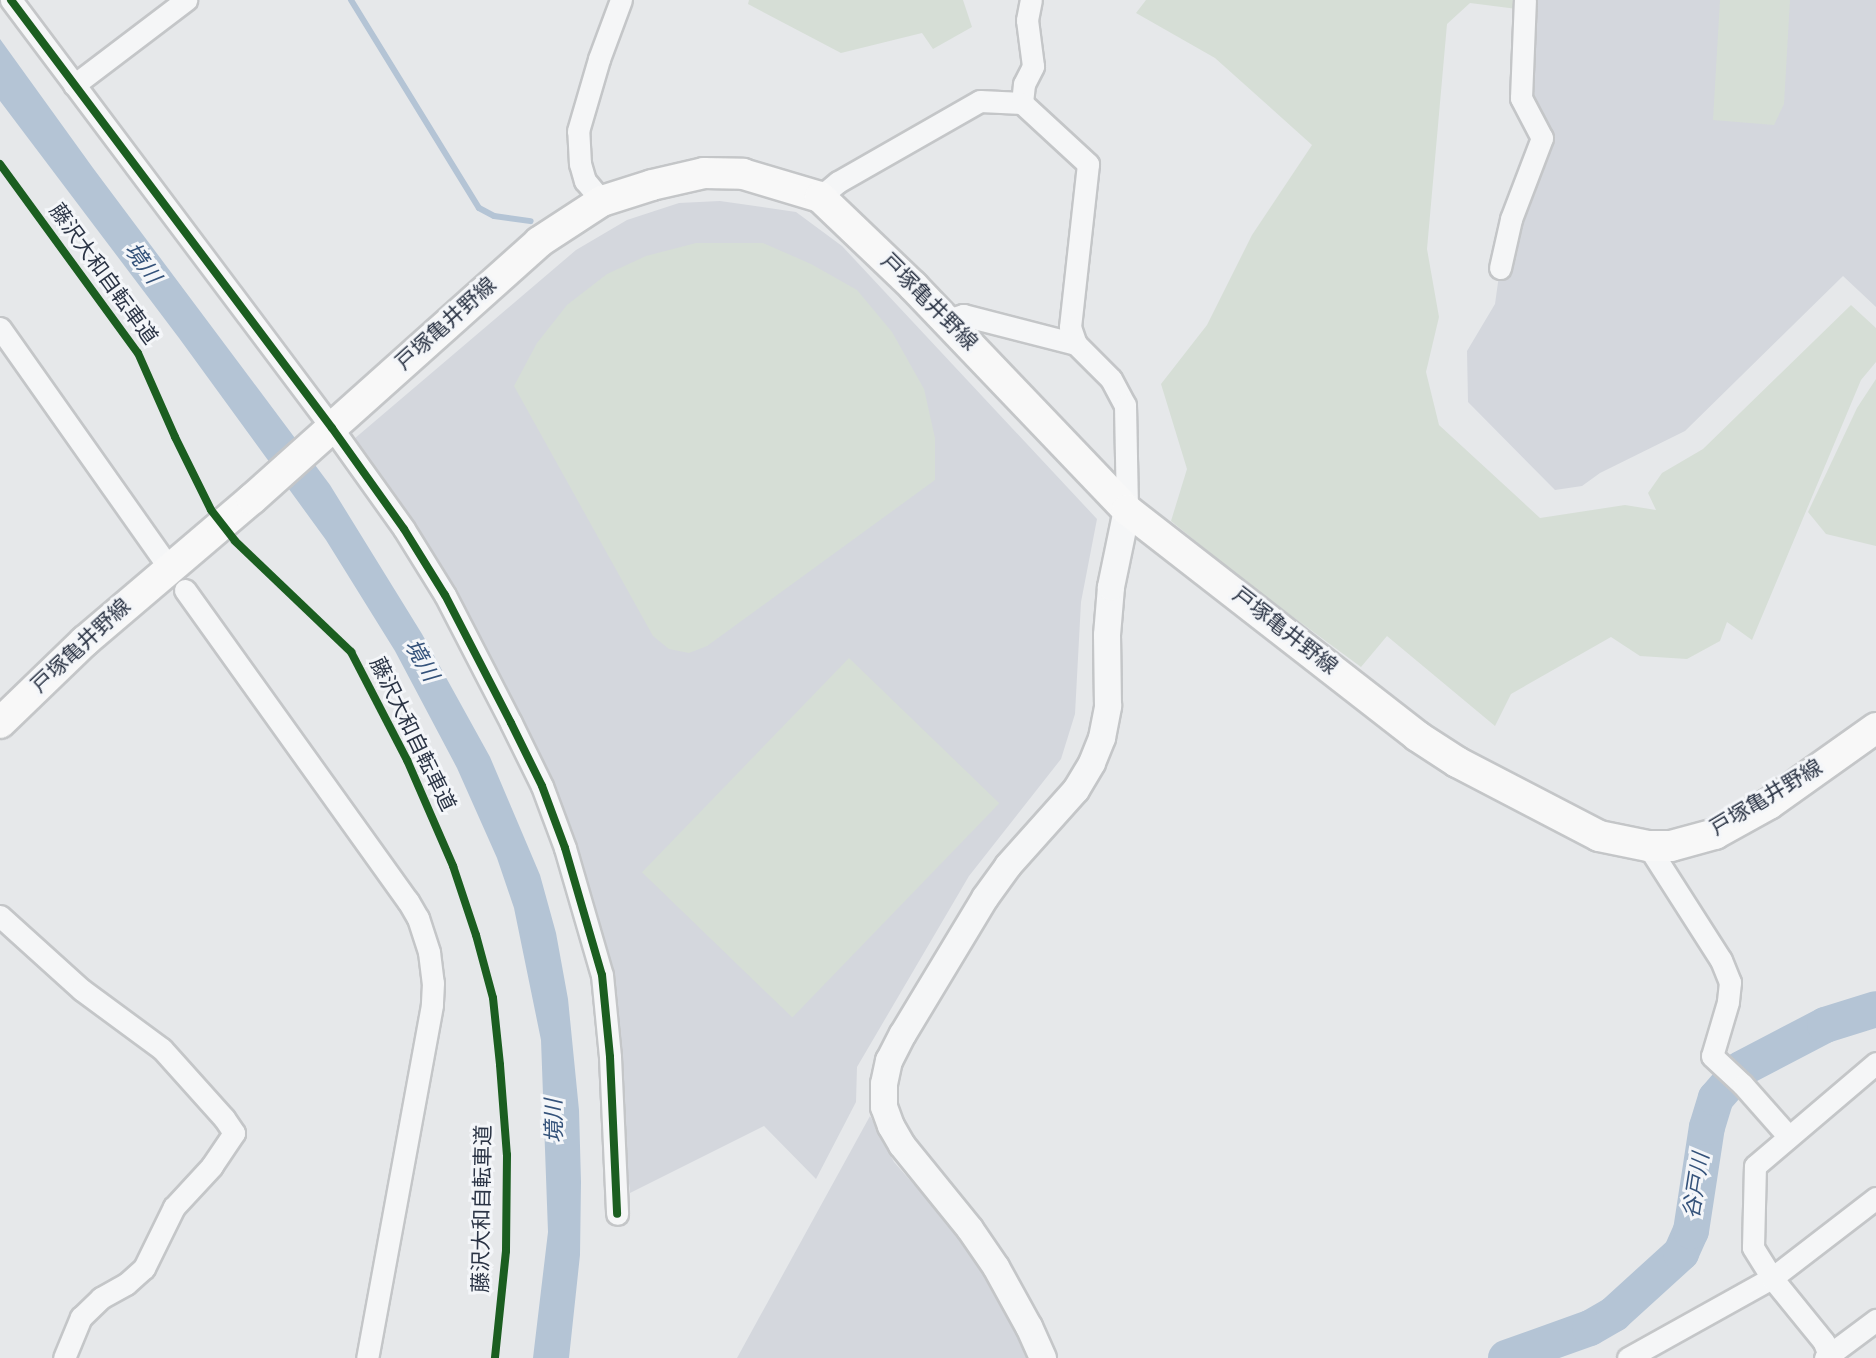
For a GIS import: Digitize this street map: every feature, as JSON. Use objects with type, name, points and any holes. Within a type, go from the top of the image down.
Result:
[{"type":"main road","name":"戸塚亀井野線","points":[[0,723],[86,640],[329,431],[539,242],[602,201],[652,185],[704,173],[742,174],[820,197],[947,320],[1127,510],[1417,736],[1457,762],[1599,836],[1648,846],[1671,846],[1715,834],[1768,804],[1876,728]]},
{"type":"street","points":[[11,0],[404,529],[445,595],[542,786],[565,848],[602,975],[610,1058],[617,1214]]},
{"type":"street","points":[[74,85],[186,0]]},
{"type":"street","points":[[602,201],[585,181],[578,131],[599,59],[621,0]]},
{"type":"street","points":[[1022,103],[1024,84],[1034,66],[1027,20],[1031,0]]},
{"type":"street","points":[[1500,268],[1511,219],[1542,138],[1521,98],[1525,0]]},
{"type":"street","points":[[820,197],[838,182],[980,101],[1022,103],[1088,164],[1070,327],[1076,344],[1111,379],[1125,405],[1127,510],[1111,587],[1107,635],[1108,706],[1102,738],[1092,763],[1076,790],[1008,867],[985,898],[903,1034],[889,1061],[884,1084],[884,1107],[891,1126],[902,1145],[970,1229],[996,1267],[1043,1358]]},
{"type":"street","points":[[947,320],[963,315],[1076,344]]},
{"type":"street","points":[[0,328],[161,556]]},
{"type":"street","points":[[184,590],[408,901],[418,918],[429,952],[432,1005],[367,1358]]},
{"type":"street","points":[[1648,846],[1721,960],[1730,982],[1728,1002],[1712,1056],[1743,1085],[1789,1137]]},
{"type":"street","points":[[0,916],[82,990],[162,1049],[224,1118],[234,1133],[212,1166],[174,1207],[144,1269],[126,1284],[101,1298],[81,1317],[64,1358]]},
{"type":"street","points":[[1876,1064],[1755,1166],[1753,1247],[1772,1278],[1824,1342],[1829,1357],[1876,1320]]},
{"type":"street","points":[[1628,1358],[1772,1278],[1876,1198]]},
{"type":"shaded area","points":[[749,0],[963,0],[972,27],[933,49],[922,33],[841,53],[748,4]]},
{"type":"shaded area","points":[[1146,0],[1525,0],[1525,10],[1470,3],[1447,24],[1427,249],[1439,317],[1426,372],[1439,425],[1540,518],[1625,505],[1656,510],[1648,493],[1662,473],[1703,449],[1851,305],[1876,328],[1876,362],[1861,380],[1752,640],[1727,622],[1720,641],[1687,659],[1640,656],[1611,637],[1511,694],[1495,726],[1387,636],[1361,667],[1243,580],[1171,521],[1187,469],[1161,384],[1207,325],[1252,235],[1312,145],[1215,58],[1136,13]]},
{"type":"shaded area","points":[[1525,0],[1876,0],[1876,307],[1843,276],[1685,431],[1600,473],[1582,486],[1555,490],[1468,402],[1467,351],[1495,304],[1500,268],[1542,138],[1521,98]]},
{"type":"shaded area","points":[[1720,0],[1790,0],[1784,104],[1774,125],[1713,120]]},
{"type":"shaded area","points":[[720,201],[796,212],[842,246],[1097,519],[1081,602],[1075,714],[1061,759],[969,876],[857,1067],[856,1102],[816,1179],[764,1126],[630,1193],[611,1003],[589,886],[559,804],[457,589],[354,439],[576,250],[627,220],[679,203]]},
{"type":"shaded area","points":[[696,243],[763,243],[811,264],[857,290],[892,332],[924,389],[935,438],[935,480],[707,646],[689,653],[669,649],[653,636],[514,386],[537,343],[567,305],[607,274],[646,256]]},
{"type":"shaded area","points":[[1876,379],[1876,546],[1826,534],[1808,512],[1857,408]]},
{"type":"shaded area","points":[[849,658],[999,803],[792,1018],[642,872]]},
{"type":"shaded area","points":[[870,1116],[894,1162],[966,1244],[1012,1321],[1029,1358],[737,1358]]},
{"type":"water","name":"境川","points":[[0,39],[93,168],[330,485],[422,634],[490,757],[540,875],[556,933],[568,999],[579,1110],[581,1182],[580,1255],[569,1358],[533,1358],[548,1232],[541,1040],[514,908],[497,858],[457,768],[395,651],[326,540],[179,338],[0,101]]},
{"type":"waterway","points":[[351,0],[479,208],[494,216],[531,221]]},
{"type":"waterway","name":"谷戸川","points":[[1506,1358],[1590,1328],[1614,1314],[1681,1253],[1691,1231],[1707,1127],[1716,1098],[1741,1069],[1825,1025],[1876,1009]]},
{"type":"cycle path","points":[[11,0],[332,428],[404,529],[445,595],[511,723],[542,786],[565,848],[602,975],[610,1057],[617,1214]]},
{"type":"cycle path","name":"藤沢大和自転車道","points":[[0,164],[138,353],[175,437],[211,510],[235,541],[351,652],[407,760],[453,866],[476,935],[493,998],[500,1065],[507,1155],[506,1251],[495,1358]]}]
